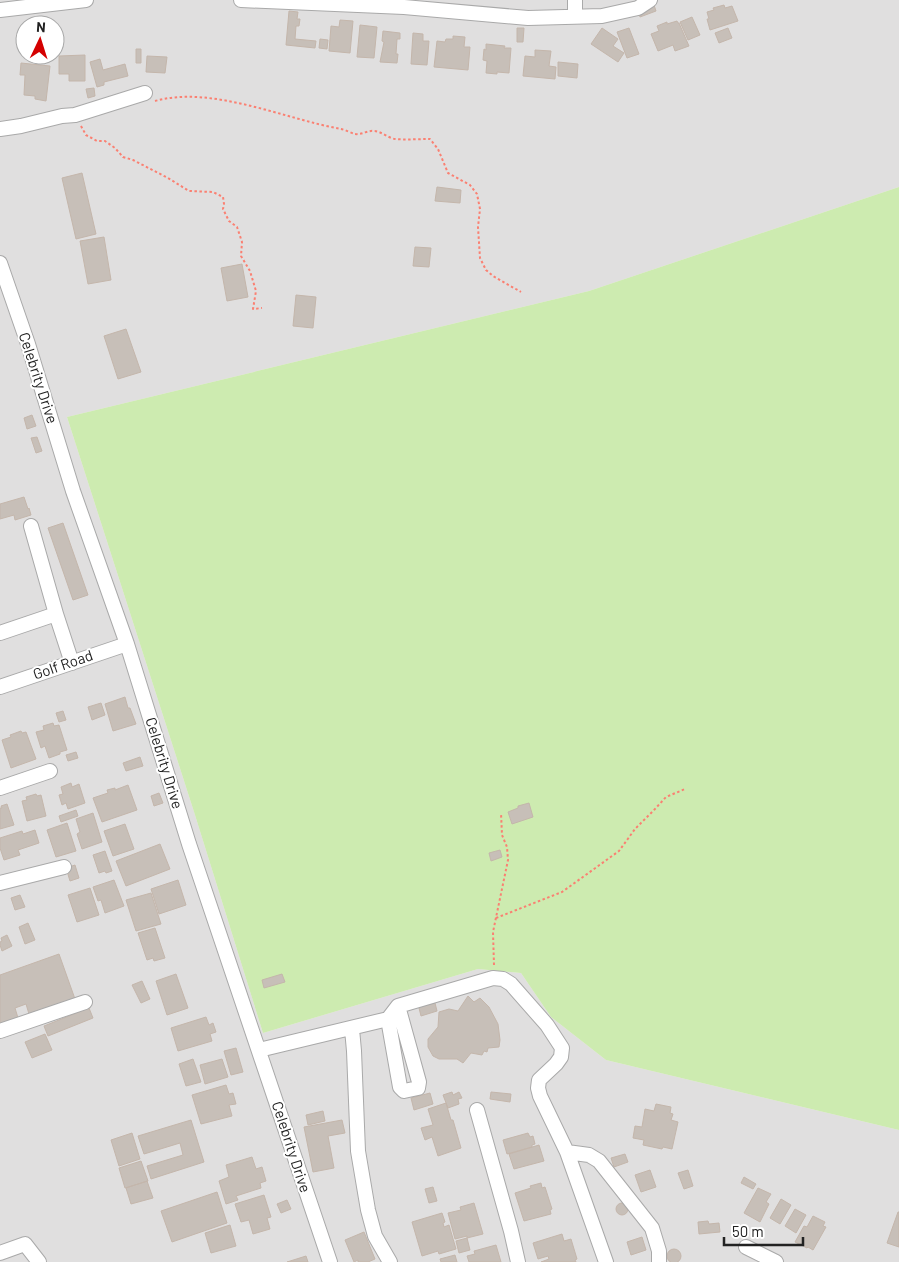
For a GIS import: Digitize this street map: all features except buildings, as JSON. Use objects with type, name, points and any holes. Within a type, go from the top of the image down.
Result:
[{"type":"street","points":[[0,10],[86,0]]},
{"type":"street","points":[[241,0],[404,7],[528,18],[602,16],[638,8],[650,0]]},
{"type":"street","points":[[575,0],[575,16]]},
{"type":"street","points":[[0,129],[75,115],[150,97]]},
{"type":"street","name":"Celebrity Drive","points":[[0,263],[6,303],[28,344],[73,491],[127,644],[189,844],[330,1262]]},
{"type":"street","points":[[31,526],[72,662]]},
{"type":"street","points":[[0,633],[56,614]]},
{"type":"street","name":"Golf Road","points":[[0,687],[127,644]]},
{"type":"street","points":[[0,787],[50,771]]},
{"type":"street","points":[[0,882],[64,866]]},
{"type":"street","points":[[259,1050],[388,1019],[398,1006],[494,978],[502,979],[512,984],[547,1025],[562,1048],[561,1057],[556,1064],[538,1080],[538,1088],[567,1152],[606,1262]]},
{"type":"street","points":[[0,1032],[85,1002]]},
{"type":"street","points":[[388,1019],[400,1087],[404,1091],[418,1088],[419,1082],[398,1006]]},
{"type":"street","points":[[352,1029],[358,1151],[368,1210],[375,1236],[390,1262]]},
{"type":"street","points":[[477,1110],[518,1262]]},
{"type":"street","points":[[567,1152],[589,1155],[599,1161],[652,1228],[659,1251],[659,1262]]},
{"type":"street","points":[[0,1253],[25,1244],[39,1262]]},
{"type":"street","points":[[746,1247],[776,1262]]},
{"type":"path","points":[[150,97],[186,96],[212,99],[241,104],[355,134],[374,131],[394,139],[430,139],[438,149],[448,173],[470,184],[477,194],[480,209],[478,227],[480,258],[486,270],[521,292]]},
{"type":"path","points":[[75,115],[86,135],[97,141],[105,142],[115,148],[123,157],[133,160],[168,178],[189,191],[213,192],[223,196],[223,209],[229,221],[237,228],[242,242],[241,256],[250,271],[256,291],[253,309],[262,308]]},
{"type":"path","points":[[496,918],[562,892],[619,851],[635,829],[666,797],[685,789]]},
{"type":"path","points":[[494,978],[493,932],[508,860],[502,835],[502,813]]},
{"type":"shaded area","points":[[0,0],[899,0],[899,187],[589,291],[67,417],[263,1033],[478,969],[521,973],[551,1017],[606,1060],[899,1130],[899,1262],[0,1262]]},
{"type":"green space","points":[[899,187],[899,1130],[606,1060],[551,1017],[521,973],[478,969],[263,1033],[67,417],[589,291]]}]
